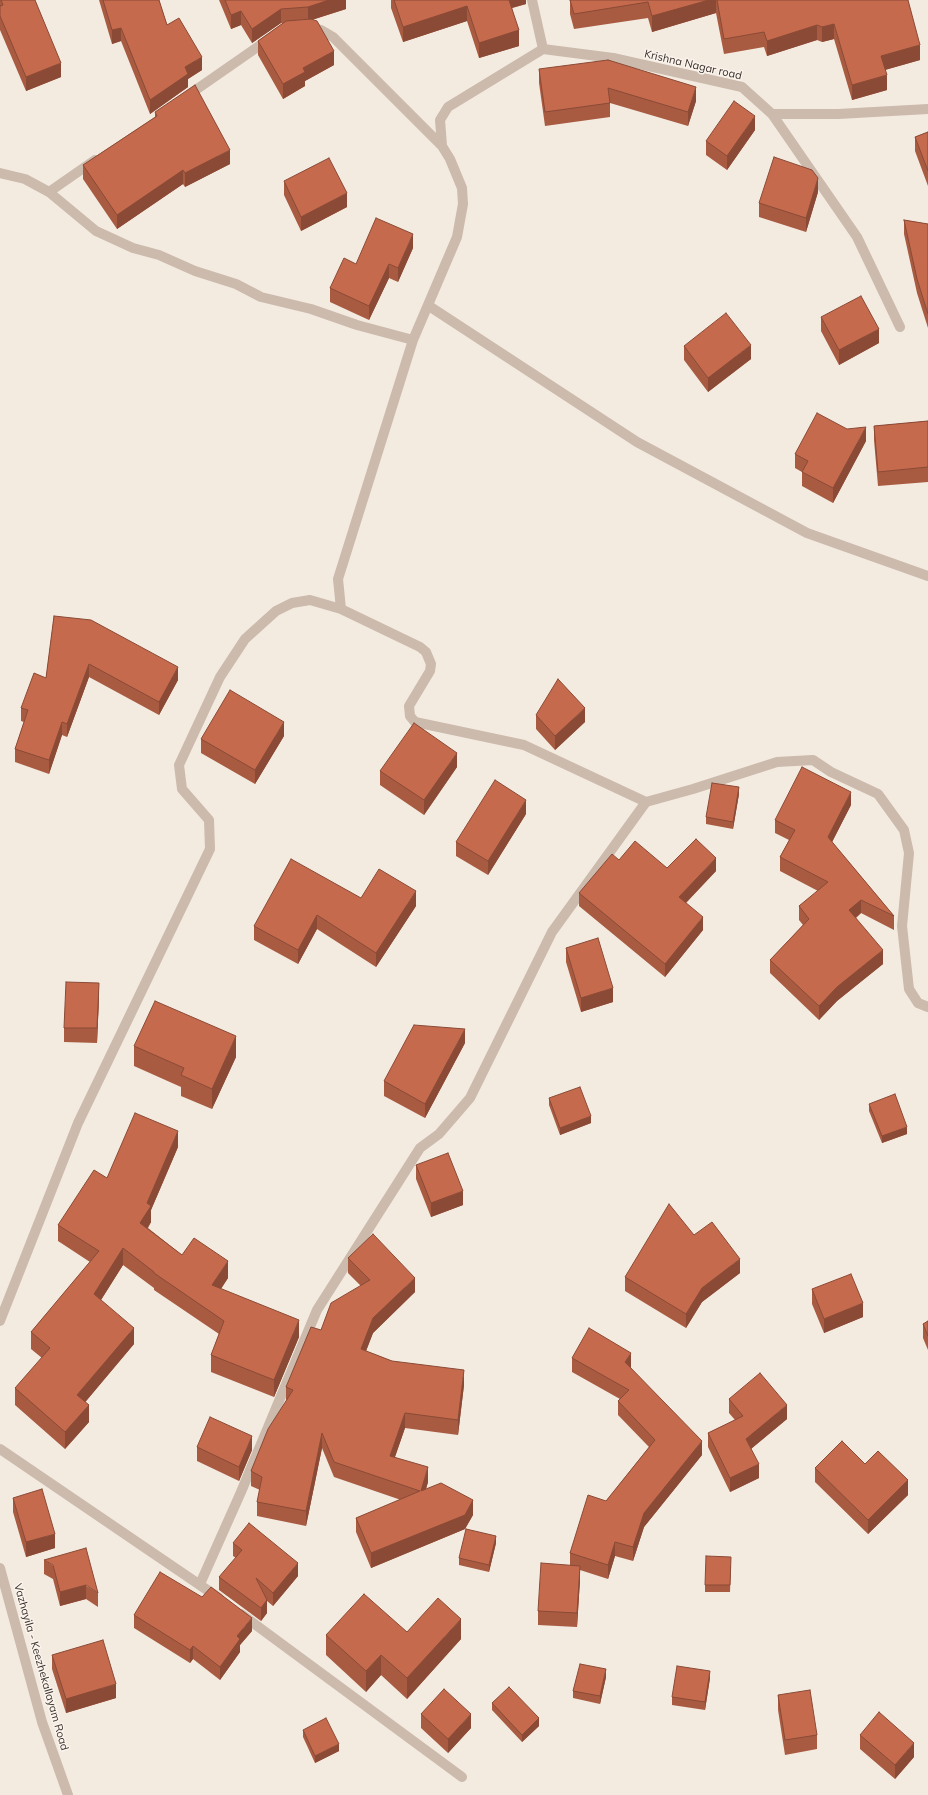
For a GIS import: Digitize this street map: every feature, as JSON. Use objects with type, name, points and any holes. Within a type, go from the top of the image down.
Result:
[{"type":"street","points":[[442,146],[440,120],[448,107],[543,49],[532,0]]},
{"type":"street","points":[[298,28],[312,27],[333,37],[442,146],[450,159],[462,188],[463,204],[457,237],[429,306],[413,340],[338,579],[341,609]]},
{"type":"street","points":[[180,101],[278,34]]},
{"type":"street","name":"Krishna Nagar road","points":[[543,49],[613,58],[742,87],[772,114],[857,237],[900,327]]},
{"type":"street","points":[[772,114],[838,114],[928,109]]},
{"type":"street","points":[[49,192],[101,156]]},
{"type":"street","points":[[0,173],[25,179],[49,192],[96,231],[133,248],[159,255],[195,271],[236,284],[261,297],[311,309],[350,323],[413,340]]},
{"type":"street","points":[[429,306],[637,442],[807,533],[928,576]]},
{"type":"street","points":[[0,1321],[78,1123],[210,849],[209,820],[182,789],[179,765],[220,677],[245,639],[276,612],[292,603],[310,600],[341,609],[420,647],[430,658],[431,664],[430,671],[409,706],[410,716],[415,722],[524,745],[646,802],[693,790],[776,762],[813,760],[831,772],[878,794],[904,830],[909,853],[902,926],[909,989],[918,1003],[928,1007]]},
{"type":"street","points":[[200,1584],[242,1492],[317,1310],[420,1148],[439,1134],[470,1098],[552,932],[646,802]]},
{"type":"street","points":[[0,1449],[200,1584],[462,1777]]},
{"type":"street","name":"Vazhayila - Keezhekallayam Road","points":[[0,1568],[42,1722],[68,1795]]},
{"type":"building","points":[[1,0],[35,0],[61,63],[26,77],[0,16],[0,6],[3,5]]},
{"type":"building","points":[[103,0],[159,0],[167,25],[179,18],[202,57],[185,67],[188,74],[150,100],[121,28],[112,30]]},
{"type":"building","points":[[225,0],[329,0],[308,7],[281,9],[252,29],[241,11],[231,15]]},
{"type":"building","points":[[394,0],[509,0],[519,30],[479,43],[467,6],[403,27]]},
{"type":"building","points":[[570,0],[709,0],[652,16],[648,2],[574,14]]},
{"type":"building","points":[[717,0],[908,0],[920,45],[881,56],[887,75],[852,85],[834,24],[822,27],[817,25],[767,41],[764,32],[724,39]]},
{"type":"building","points":[[311,19],[317,21],[334,51],[303,68],[305,72],[283,84],[258,41],[286,21]]},
{"type":"building","points":[[608,60],[696,87],[688,112],[608,88],[610,103],[545,112],[539,69]]},
{"type":"building","points":[[195,85],[230,150],[185,173],[183,170],[117,215],[83,165],[157,116],[155,112]]},
{"type":"building","points":[[734,101],[755,116],[727,156],[706,141]]},
{"type":"building","points":[[928,132],[928,171],[915,137]]},
{"type":"building","points":[[774,157],[812,170],[818,178],[806,218],[759,203]]},
{"type":"building","points":[[329,158],[347,193],[301,217],[284,181]]},
{"type":"building","points":[[376,218],[413,234],[398,268],[389,264],[369,306],[330,288],[344,258],[356,264]]},
{"type":"building","points":[[904,220],[928,224],[928,314],[917,279]]},
{"type":"building","points":[[861,296],[879,329],[839,350],[821,317]]},
{"type":"building","points":[[726,313],[751,345],[708,378],[684,346]]},
{"type":"building","points":[[817,413],[847,429],[866,427],[833,488],[802,472],[808,461],[795,454]]},
{"type":"building","points":[[928,421],[928,467],[878,472],[874,426]]},
{"type":"building","points":[[54,616],[91,620],[178,667],[159,702],[89,664],[67,724],[62,722],[49,760],[15,749],[28,710],[21,708],[34,673],[46,678]]},
{"type":"building","points":[[558,679],[585,708],[555,736],[536,715]]},
{"type":"building","points":[[230,690],[284,722],[255,770],[201,739]]},
{"type":"building","points":[[414,723],[457,753],[424,800],[380,771]]},
{"type":"building","points":[[802,767],[851,792],[828,837],[894,916],[861,900],[849,910],[883,950],[837,987],[819,1006],[770,960],[809,919],[799,906],[828,882],[780,857],[795,830],[775,820]]},
{"type":"building","points":[[495,780],[526,800],[488,861],[456,842]]},
{"type":"building","points":[[712,783],[739,787],[733,822],[706,817]]},
{"type":"building","points":[[696,839],[716,858],[679,897],[703,917],[665,964],[579,893],[612,854],[619,860],[635,841],[667,868]]},
{"type":"building","points":[[291,859],[361,898],[379,869],[416,891],[376,953],[317,915],[298,950],[254,926]]},
{"type":"building","points":[[598,938],[613,988],[581,998],[566,948]]},
{"type":"building","points":[[66,982],[99,983],[97,1028],[64,1028]]},
{"type":"building","points":[[155,1001],[236,1036],[212,1089],[181,1075],[184,1068],[134,1046]]},
{"type":"building","points":[[414,1025],[465,1029],[425,1104],[384,1081]]},
{"type":"building","points":[[580,1087],[591,1116],[560,1128],[549,1098]]},
{"type":"building","points":[[895,1094],[907,1127],[882,1136],[869,1104]]},
{"type":"building","points":[[135,1113],[178,1131],[147,1203],[151,1206],[140,1223],[182,1255],[194,1238],[228,1261],[212,1285],[299,1320],[274,1380],[211,1355],[224,1321],[154,1273],[123,1248],[94,1294],[134,1328],[77,1395],[89,1405],[65,1432],[15,1388],[50,1348],[31,1332],[99,1251],[58,1225],[94,1170],[107,1178]]},
{"type":"building","points":[[448,1153],[463,1191],[431,1203],[416,1165]]},
{"type":"building","points":[[669,1204],[694,1235],[712,1222],[740,1259],[702,1288],[686,1314],[625,1277]]},
{"type":"building","points":[[373,1234],[415,1278],[373,1318],[361,1349],[392,1361],[464,1370],[458,1420],[405,1413],[390,1456],[428,1467],[421,1491],[441,1483],[473,1500],[465,1515],[371,1553],[356,1518],[420,1491],[334,1462],[322,1433],[306,1511],[257,1502],[262,1477],[251,1471],[268,1429],[293,1390],[286,1387],[311,1327],[321,1330],[331,1303],[370,1280],[348,1258]]},
{"type":"building","points":[[851,1274],[863,1303],[824,1319],[812,1289]]},
{"type":"building","points":[[928,1321],[928,1336],[923,1324]]},
{"type":"building","points":[[589,1328],[631,1353],[625,1362],[702,1441],[644,1513],[633,1547],[615,1542],[608,1565],[570,1553],[588,1495],[606,1501],[655,1440],[618,1401],[629,1390],[572,1358]]},
{"type":"building","points":[[760,1373],[787,1405],[746,1439],[759,1464],[730,1478],[708,1433],[743,1416],[729,1399]]},
{"type":"building","points":[[210,1417],[252,1436],[239,1467],[197,1447]]},
{"type":"building","points":[[842,1441],[865,1464],[878,1451],[908,1480],[868,1520],[815,1468]]},
{"type":"building","points":[[42,1489],[55,1534],[26,1542],[13,1498]]},
{"type":"building","points":[[249,1523],[298,1563],[273,1593],[256,1578],[267,1600],[261,1608],[219,1577],[242,1550],[233,1543]]},
{"type":"building","points":[[466,1529],[496,1536],[489,1565],[459,1558]]},
{"type":"building","points":[[86,1548],[98,1593],[86,1585],[60,1592],[53,1565],[44,1560]]},
{"type":"building","points":[[706,1556],[731,1557],[730,1585],[705,1585]]},
{"type":"building","points":[[541,1563],[580,1566],[577,1613],[538,1611]]},
{"type":"building","points":[[160,1572],[202,1597],[211,1587],[252,1618],[237,1636],[240,1639],[220,1667],[193,1646],[190,1650],[134,1615]]},
{"type":"building","points":[[364,1594],[407,1632],[438,1598],[461,1619],[407,1678],[381,1655],[366,1671],[326,1635]]},
{"type":"building","points":[[103,1640],[116,1684],[66,1699],[52,1655]]},
{"type":"building","points":[[580,1664],[606,1669],[600,1696],[573,1691]]},
{"type":"building","points":[[677,1666],[710,1671],[705,1702],[672,1697]]},
{"type":"building","points":[[509,1687],[539,1718],[522,1735],[492,1703]]},
{"type":"building","points":[[444,1689],[471,1714],[448,1739],[421,1714]]},
{"type":"building","points":[[810,1690],[817,1735],[785,1740],[778,1695]]},
{"type":"building","points":[[879,1712],[914,1743],[895,1765],[860,1735]]},
{"type":"building","points":[[326,1718],[339,1744],[315,1756],[303,1730]]}]
